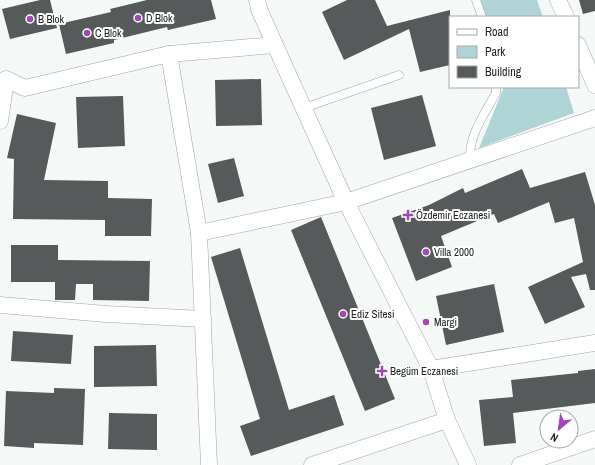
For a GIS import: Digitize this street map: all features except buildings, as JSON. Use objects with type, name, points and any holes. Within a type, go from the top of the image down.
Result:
[{"type":"street","points":[[558,0],[566,16]]},
{"type":"street","points":[[256,3],[346,202],[431,369],[447,420],[468,465]]},
{"type":"street","points":[[0,121],[3,77],[25,88],[169,54],[275,45]]},
{"type":"street","points":[[579,47],[595,85]]},
{"type":"street","points":[[169,54],[199,233],[210,465]]},
{"type":"street","points":[[199,233],[346,202],[595,118]]},
{"type":"street","points":[[0,305],[106,314],[203,319]]},
{"type":"street","points":[[431,369],[595,343]]},
{"type":"street","points":[[312,465],[447,420]]},
{"type":"street","points":[[520,465],[595,439]]},
{"type":"lane","points":[[476,0],[482,16]]},
{"type":"lane","points":[[304,108],[399,75]]},
{"type":"lane","points":[[470,160],[469,154],[472,140],[496,93],[496,88]]},
{"type":"green space","points":[[480,0],[537,0],[543,16],[485,16]]},
{"type":"green space","points":[[504,88],[566,88],[574,113],[479,148]]},
{"type":"place","name":"D Blok","points":[[138,18]]},
{"type":"place","name":"B Blok","points":[[30,19]]},
{"type":"place","name":"C Blok","points":[[87,33]]},
{"type":"place","name":"Özdemir Eczanesi","points":[[408,215]]},
{"type":"place","name":"Villa 2000","points":[[426,252]]},
{"type":"place","name":"Ediz Sitesi","points":[[343,314]]},
{"type":"place","name":"Margi","points":[[426,322]]},
{"type":"place","name":"Begüm Eczanesi","points":[[382,371]]}]
